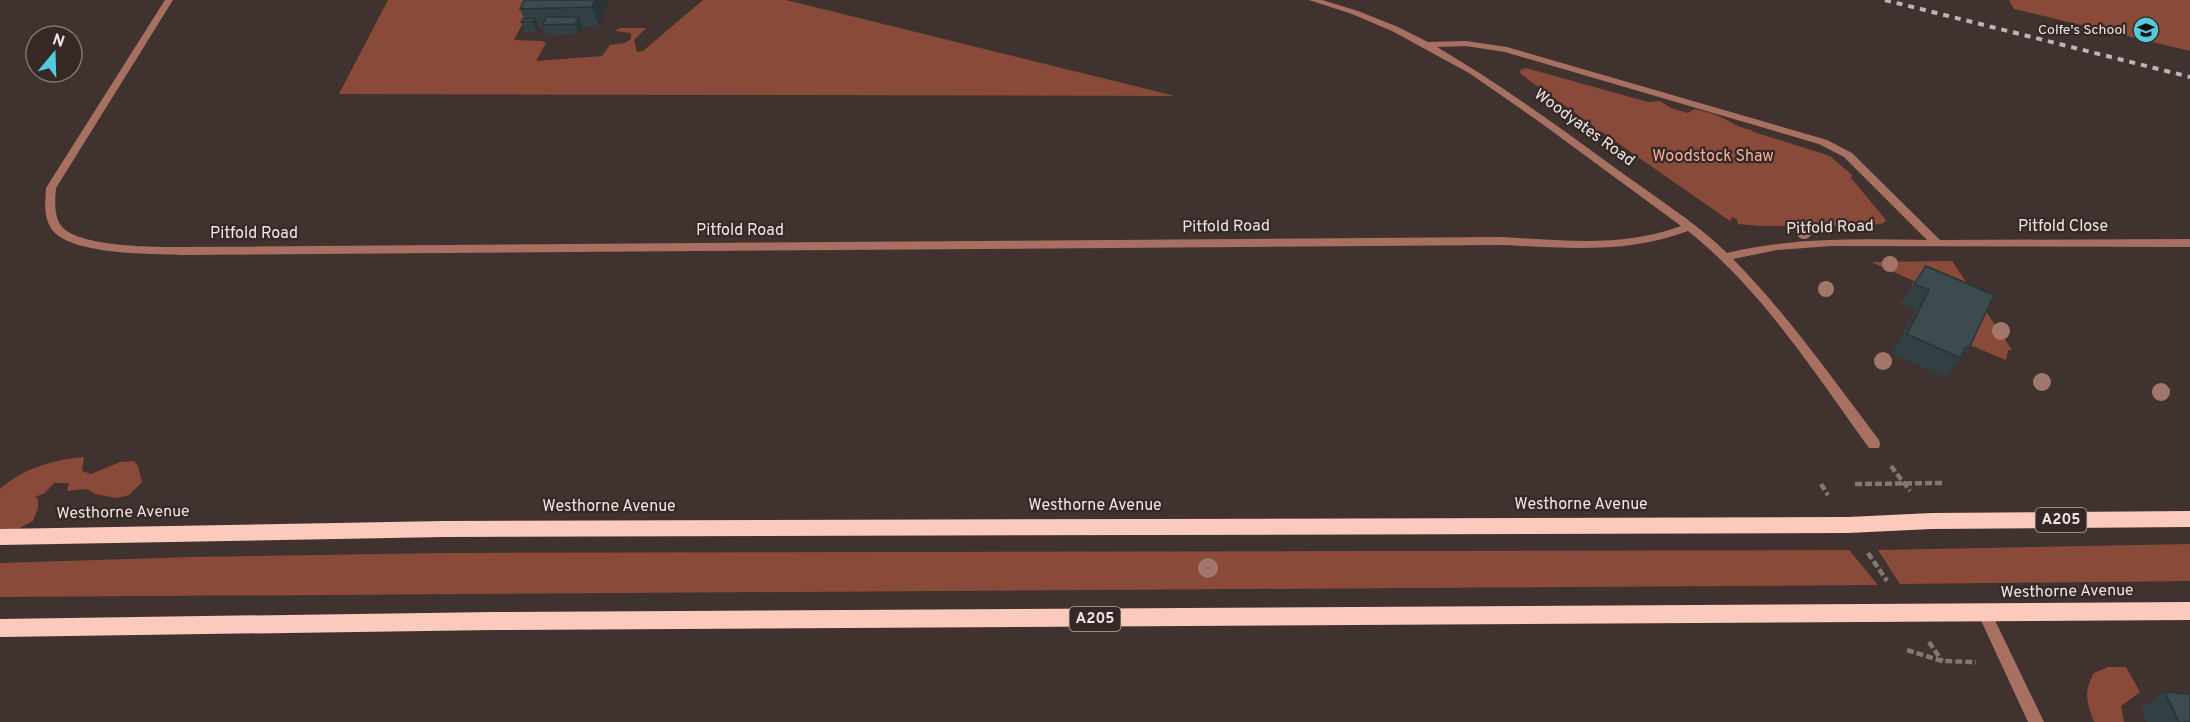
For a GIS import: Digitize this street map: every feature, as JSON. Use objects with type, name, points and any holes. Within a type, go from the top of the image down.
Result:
[{"type":"highway","name":"Westhorne Avenue","points":[[0,537],[444,529],[1824,525],[1932,521],[2190,519]]},
{"type":"highway","name":"Westhorne Avenue","points":[[0,628],[506,621],[2190,611]]},
{"type":"street","name":"Pitfold Road","points":[[169,0],[51,189],[49,211],[60,232],[83,242],[122,249],[257,251],[1490,242],[1616,244],[1654,240],[1688,226]]},
{"type":"street","name":"Woodyates Road","points":[[1313,0],[1337,6],[1426,45],[1464,66],[1688,226],[1725,256],[1757,290],[1874,444]]},
{"type":"street","name":"Woodyates Road","points":[[1426,45],[1476,44],[1507,50],[1823,142],[1848,155],[1937,243]]},
{"type":"street","name":"Pitfold Road","points":[[1725,256],[1744,251],[1786,246],[1937,243]]},
{"type":"street","name":"Pitfold Close","points":[[1937,243],[2190,243]]},
{"type":"street","points":[[1985,614],[2036,722]]},
{"type":"path","points":[[1855,484],[1942,483]]},
{"type":"path","points":[[1821,484],[1831,500]]},
{"type":"path","points":[[1865,549],[1890,586]]},
{"type":"path","points":[[1907,650],[1942,661],[1961,661]]},
{"type":"path","points":[[1936,652],[1942,661]]},
{"type":"green space","points":[[388,0],[535,0],[514,40],[546,43],[536,61],[602,56],[610,45],[625,43],[631,39],[631,33],[615,31],[620,28],[646,28],[634,40],[637,52],[643,51],[703,0],[786,0],[1175,96],[339,94]]},
{"type":"green space","name":"Colfe's School","points":[[2009,0],[2190,0],[2190,51],[2014,9]]},
{"type":"green space","name":"Woodstock Shaw","points":[[1526,68],[1648,102],[1660,101],[1671,108],[1688,113],[1694,109],[1706,112],[1754,132],[1830,156],[1852,175],[1851,178],[1886,220],[1884,223],[1867,226],[1760,226],[1738,224],[1737,219],[1732,217],[1730,221],[1602,132],[1592,131],[1595,127],[1522,75],[1519,71]]},
{"type":"green space","points":[[1952,261],[2012,350],[2008,350],[2006,360],[1965,343],[1912,285],[1914,281],[1871,262]]},
{"type":"green space","points":[[84,457],[82,471],[91,474],[120,462],[134,461],[138,466],[142,482],[129,495],[117,498],[95,494],[87,489],[67,491],[69,483],[54,483],[45,493],[35,497],[38,499],[38,508],[33,521],[10,533],[0,534],[0,489],[18,476],[39,466]]},
{"type":"green space","points":[[2190,544],[2190,581],[1900,584],[1878,550]]},
{"type":"green space","points":[[1849,550],[1878,585],[0,597],[0,563],[193,557],[443,553]]},
{"type":"green space","points":[[2108,667],[2126,667],[2140,692],[2121,706],[2124,722],[2094,722],[2090,709],[2087,697],[2088,686],[2094,673]]},
{"type":"building","points":[[524,0],[595,0],[592,7],[520,9]]},
{"type":"building","points":[[546,17],[579,17],[575,24],[543,25]]},
{"type":"building","points":[[535,18],[533,22],[521,22],[523,19]]},
{"type":"building","points":[[1926,266],[1994,295],[1969,348],[1966,347],[1960,358],[1907,334],[1929,290],[1914,284]]},
{"type":"building","points":[[2165,692],[2190,694],[2190,722],[2179,722]]},
{"type":"railway","points":[[1885,0],[2190,77]]},
{"type":"place","name":"Colfe's School","points":[[2146,30]]}]
